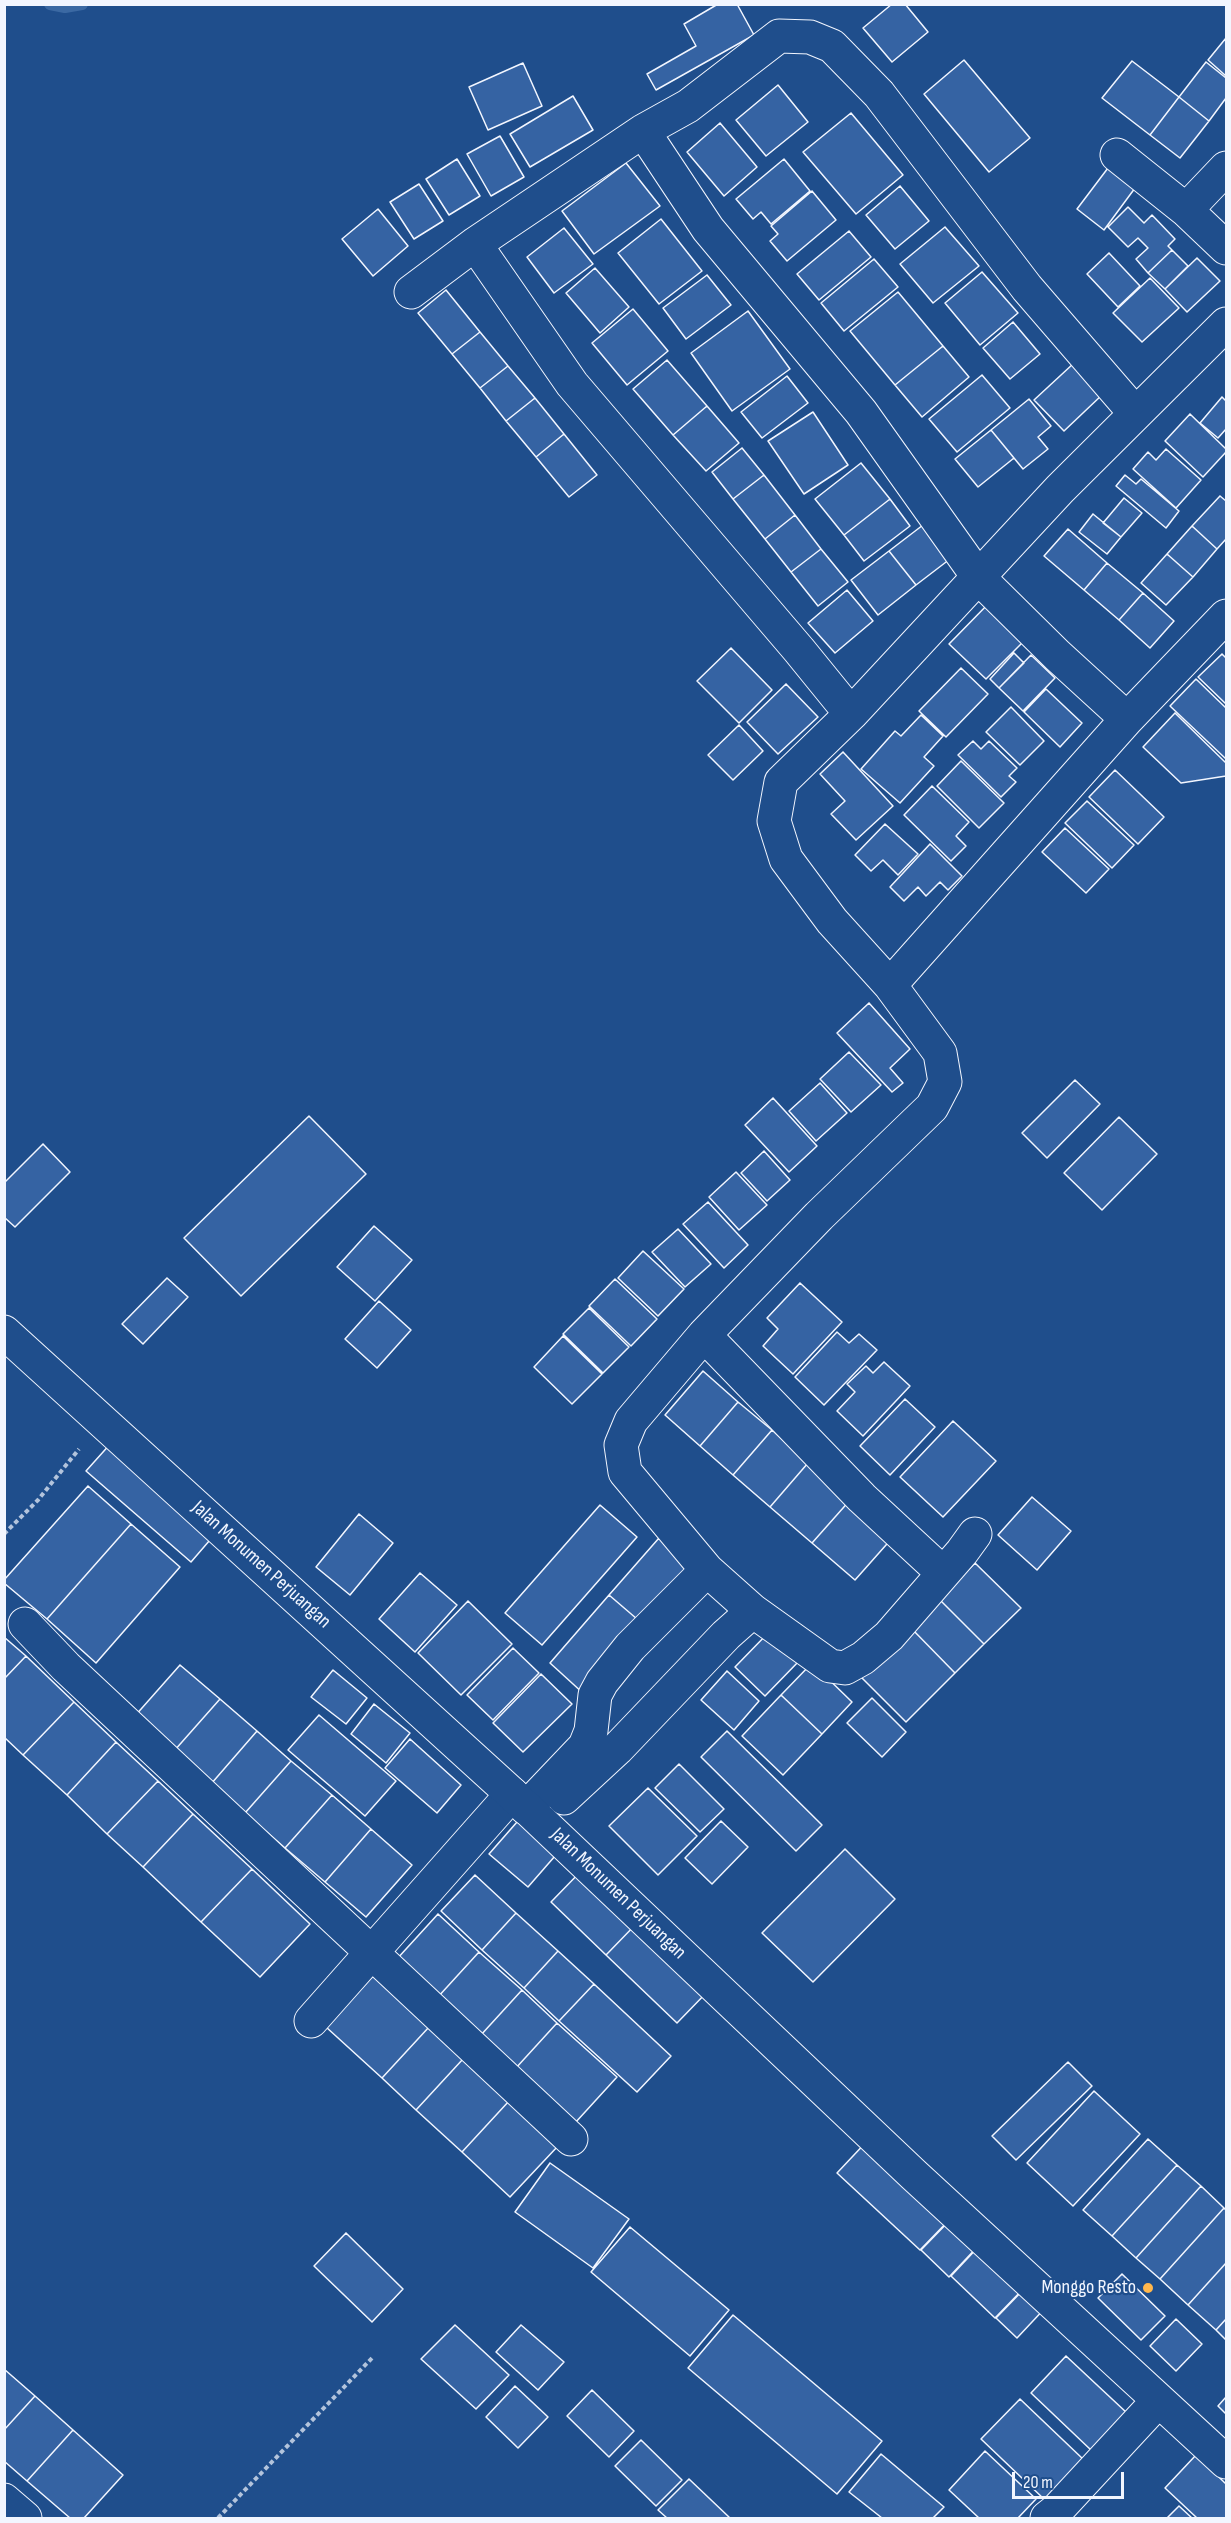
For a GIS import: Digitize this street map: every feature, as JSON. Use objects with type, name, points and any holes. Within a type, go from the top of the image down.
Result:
[{"type":"street","points":[[411,292],[475,244],[643,131],[688,106],[779,36],[810,37],[832,46],[879,94],[1027,288],[1135,413]]},
{"type":"street","points":[[643,131],[708,229],[861,412],[979,578],[1057,655],[1127,719]]},
{"type":"street","points":[[1117,154],[1186,210],[1227,248]]},
{"type":"street","points":[[1186,210],[1227,168]]},
{"type":"street","points":[[475,244],[572,384],[851,714]]},
{"type":"street","points":[[975,1534],[889,1636],[863,1658],[845,1668],[830,1666],[753,1611],[707,1570],[625,1472],[621,1445],[631,1421],[704,1335],[819,1216],[932,1107],[945,1082],[940,1053],[890,985],[832,921],[786,859],[774,821],[781,782],[851,714],[1060,489],[1227,324]]},
{"type":"street","points":[[890,985],[1127,719],[1227,616]]},
{"type":"street","name":"Jalan Monumen Perjuangan","points":[[4,1332],[526,1807],[914,2175],[1227,2462]]},
{"type":"street","points":[[704,1335],[862,1498],[943,1573]]},
{"type":"street","points":[[311,2021],[371,1952],[526,1807],[585,1746],[591,1731],[595,1695],[602,1682],[630,1647],[707,1570]]},
{"type":"street","points":[[526,1807],[616,1749],[726,1635],[753,1611]]},
{"type":"street","points":[[25,1624],[66,1667],[571,2139]]},
{"type":"street","points":[[1047,2518],[1158,2401]]},
{"type":"street","points":[[4,2500],[25,2518]]},
{"type":"path","points":[[4,1534],[38,1500],[101,1420]]},
{"type":"path","points":[[218,2518],[373,2356]]},
{"type":"building","points":[[718,4],[737,4],[754,35],[656,90],[647,74],[696,46],[684,24]]},
{"type":"building","points":[[892,4],[905,4],[928,32],[892,62],[863,28]]},
{"type":"building","points":[[1226,38],[1226,76],[1208,60]]},
{"type":"building","points":[[964,60],[1030,138],[989,172],[924,94]]},
{"type":"building","points":[[1132,61],[1179,97],[1150,135],[1102,98]]},
{"type":"building","points":[[1206,62],[1226,78],[1226,98],[1209,121],[1179,97]]},
{"type":"building","points":[[523,63],[542,106],[488,130],[469,87]]},
{"type":"building","points":[[778,85],[808,122],[766,156],[736,120]]},
{"type":"building","points":[[573,96],[593,130],[530,167],[510,134]]},
{"type":"building","points":[[1179,97],[1209,121],[1180,158],[1150,135]]},
{"type":"building","points":[[851,113],[903,175],[856,214],[803,152]]},
{"type":"building","points":[[720,123],[757,167],[724,196],[687,152]]},
{"type":"building","points":[[500,136],[524,177],[491,196],[467,154]]},
{"type":"building","points":[[457,159],[480,196],[449,215],[426,179]]},
{"type":"building","points":[[784,159],[810,191],[771,224],[761,212],[753,219],[736,199]]},
{"type":"building","points":[[626,163],[660,206],[594,254],[562,211]]},
{"type":"building","points":[[1111,164],[1138,184],[1104,230],[1077,209]]},
{"type":"building","points":[[419,184],[443,221],[414,239],[390,202]]},
{"type":"building","points":[[900,186],[929,221],[895,249],[866,215]]},
{"type":"building","points":[[812,191],[836,220],[787,261],[770,241],[778,234],[771,226]]},
{"type":"building","points":[[1128,207],[1144,223],[1152,215],[1175,239],[1168,246],[1172,250],[1148,273],[1136,259],[1148,248],[1138,238],[1128,247],[1108,227]]},
{"type":"building","points":[[378,209],[408,246],[373,276],[342,239]]},
{"type":"building","points":[[661,219],[702,271],[659,304],[618,253]]},
{"type":"building","points":[[945,227],[979,266],[933,303],[900,264]]},
{"type":"building","points":[[564,228],[593,264],[554,293],[527,257]]},
{"type":"building","points":[[849,231],[871,257],[819,300],[797,274]]},
{"type":"building","points":[[1172,250],[1188,266],[1165,289],[1148,273]]},
{"type":"building","points":[[1109,253],[1140,286],[1118,307],[1087,274]]},
{"type":"building","points":[[1197,258],[1220,281],[1187,312],[1165,289]]},
{"type":"building","points":[[874,259],[898,287],[844,331],[821,303]]},
{"type":"building","points":[[595,268],[629,307],[600,333],[566,293]]},
{"type":"building","points":[[982,272],[1018,313],[980,345],[945,303]]},
{"type":"building","points":[[707,275],[731,305],[686,339],[663,308]]},
{"type":"building","points":[[1150,278],[1179,308],[1142,342],[1113,313]]},
{"type":"building","points":[[446,290],[480,332],[452,354],[418,313]]},
{"type":"building","points":[[898,292],[943,346],[895,385],[850,331]]},
{"type":"building","points":[[633,309],[668,351],[627,385],[592,343]]},
{"type":"building","points":[[748,311],[790,369],[732,411],[691,353]]},
{"type":"building","points":[[1013,322],[1040,354],[1010,379],[983,348]]},
{"type":"building","points":[[480,332],[508,366],[480,388],[452,354]]},
{"type":"building","points":[[943,346],[969,377],[922,417],[895,385]]},
{"type":"building","points":[[667,360],[707,406],[673,435],[633,389]]},
{"type":"building","points":[[1074,363],[1103,394],[1064,431],[1034,400]]},
{"type":"building","points":[[508,366],[535,398],[506,421],[480,388]]},
{"type":"building","points":[[982,375],[1010,408],[957,452],[929,419]]},
{"type":"building","points":[[787,376],[808,403],[762,438],[741,412]]},
{"type":"building","points":[[1222,397],[1226,401],[1226,429],[1218,438],[1200,423]]},
{"type":"building","points":[[535,398],[564,434],[536,457],[506,421]]},
{"type":"building","points":[[1029,399],[1051,426],[1038,437],[1048,449],[1023,469],[991,430]]},
{"type":"building","points":[[707,406],[739,443],[706,471],[673,435]]},
{"type":"building","points":[[813,412],[848,465],[804,494],[768,441]]},
{"type":"building","points":[[1190,414],[1226,449],[1226,452],[1203,477],[1165,441]]},
{"type":"building","points":[[991,430],[1014,458],[978,487],[955,459]]},
{"type":"building","points":[[564,434],[597,475],[569,497],[536,457]]},
{"type":"building","points":[[742,448],[764,475],[733,499],[712,472]]},
{"type":"building","points":[[1166,449],[1201,480],[1176,508],[1133,469],[1148,452],[1156,460]]},
{"type":"building","points":[[861,463],[890,499],[844,535],[815,499]]},
{"type":"building","points":[[764,475],[795,515],[765,539],[733,499]]},
{"type":"building","points":[[1125,475],[1136,484],[1141,479],[1179,511],[1166,528],[1116,486]]},
{"type":"building","points":[[1220,496],[1226,501],[1226,539],[1217,549],[1192,526]]},
{"type":"building","points":[[1124,498],[1142,513],[1121,537],[1103,523]]},
{"type":"building","points":[[890,499],[910,526],[864,561],[844,535]]},
{"type":"building","points":[[1093,514],[1121,537],[1107,554],[1079,532]]},
{"type":"building","points":[[795,515],[821,549],[791,572],[765,539]]},
{"type":"building","points":[[923,525],[950,559],[916,585],[889,551]]},
{"type":"building","points":[[1192,526],[1217,549],[1193,577],[1167,554]]},
{"type":"building","points":[[1068,529],[1107,563],[1084,590],[1044,556]]},
{"type":"building","points":[[821,549],[848,582],[818,606],[791,572]]},
{"type":"building","points":[[889,551],[916,585],[878,615],[851,580]]},
{"type":"building","points":[[1167,554],[1193,577],[1166,605],[1141,583]]},
{"type":"building","points":[[1107,563],[1143,593],[1119,620],[1084,590]]},
{"type":"building","points":[[847,590],[873,621],[835,653],[808,623]]},
{"type":"building","points":[[1143,593],[1174,621],[1150,648],[1119,620]]},
{"type":"building","points":[[991,601],[1028,637],[986,679],[949,644]]},
{"type":"building","points":[[731,648],[772,690],[739,723],[697,681]]},
{"type":"building","points":[[1014,653],[1024,663],[999,688],[990,679]]},
{"type":"building","points":[[1222,654],[1226,658],[1226,704],[1198,677]]},
{"type":"building","points":[[1031,655],[1055,678],[1023,711],[999,688]]},
{"type":"building","points":[[961,668],[988,694],[946,737],[919,711]]},
{"type":"building","points":[[1196,679],[1226,708],[1226,759],[1170,706]]},
{"type":"building","points":[[786,684],[818,717],[778,754],[747,722]]},
{"type":"building","points":[[1046,689],[1082,723],[1060,747],[1024,712]]},
{"type":"building","points":[[1011,707],[1044,741],[1020,765],[986,732]]},
{"type":"building","points":[[1175,713],[1226,763],[1226,776],[1181,783],[1143,747]]},
{"type":"building","points":[[921,715],[943,736],[924,757],[934,766],[900,803],[861,769],[895,731],[901,736]]},
{"type":"building","points":[[739,725],[763,751],[733,780],[708,755]]},
{"type":"building","points":[[973,741],[981,749],[989,741],[1017,768],[1009,776],[1016,782],[1001,797],[958,755]]},
{"type":"building","points":[[843,752],[893,806],[856,840],[831,814],[845,801],[820,774]]},
{"type":"building","points":[[961,761],[1004,803],[979,828],[937,786]]},
{"type":"building","points":[[1115,770],[1164,817],[1138,844],[1089,797]]},
{"type":"building","points":[[932,786],[969,822],[956,836],[966,846],[951,861],[904,815]]},
{"type":"building","points":[[1087,801],[1134,845],[1112,868],[1065,823]]},
{"type":"building","points":[[885,824],[918,854],[898,875],[883,860],[871,871],[855,855]]},
{"type":"building","points":[[1065,828],[1109,869],[1086,893],[1042,852]]},
{"type":"building","points":[[930,844],[962,876],[948,890],[940,882],[926,896],[918,887],[904,901],[890,887]]},
{"type":"building","points":[[869,1003],[910,1049],[890,1068],[903,1083],[892,1092],[837,1033]]},
{"type":"building","points":[[849,1052],[881,1085],[851,1112],[820,1079]]},
{"type":"building","points":[[1075,1080],[1100,1104],[1047,1158],[1022,1133]]},
{"type":"building","points":[[820,1083],[847,1113],[816,1141],[789,1111]]},
{"type":"building","points":[[773,1098],[817,1146],[789,1172],[745,1125]]},
{"type":"building","points":[[309,1116],[366,1174],[241,1296],[184,1238]]},
{"type":"building","points":[[1119,1117],[1157,1154],[1102,1210],[1064,1173]]},
{"type":"building","points":[[43,1144],[70,1172],[15,1227],[4,1217],[4,1183]]},
{"type":"building","points":[[764,1151],[790,1180],[767,1201],[741,1173]]},
{"type":"building","points":[[736,1172],[767,1205],[739,1230],[709,1197]]},
{"type":"building","points":[[708,1202],[748,1245],[724,1268],[683,1224]]},
{"type":"building","points":[[374,1226],[412,1260],[375,1301],[337,1267]]},
{"type":"building","points":[[678,1229],[711,1264],[685,1287],[652,1252]]},
{"type":"building","points":[[643,1251],[684,1289],[658,1316],[618,1278]]},
{"type":"building","points":[[167,1278],[188,1297],[143,1344],[122,1324]]},
{"type":"building","points":[[615,1279],[657,1319],[631,1346],[589,1306]]},
{"type":"building","points":[[800,1283],[842,1322],[793,1374],[763,1346],[778,1329],[767,1318]]},
{"type":"building","points":[[379,1301],[411,1330],[377,1368],[345,1339]]},
{"type":"building","points":[[589,1308],[629,1347],[603,1373],[563,1334]]},
{"type":"building","points":[[837,1332],[849,1343],[859,1334],[877,1350],[824,1405],[795,1377]]},
{"type":"building","points":[[563,1336],[602,1374],[572,1404],[534,1367]]},
{"type":"building","points":[[884,1362],[910,1386],[863,1436],[837,1411],[855,1392],[847,1384],[866,1366],[873,1373]]},
{"type":"building","points":[[703,1371],[738,1402],[700,1446],[665,1415]]},
{"type":"building","points":[[905,1399],[935,1427],[890,1475],[860,1446]]},
{"type":"building","points":[[738,1402],[772,1430],[733,1475],[700,1446]]},
{"type":"building","points":[[953,1421],[996,1461],[943,1517],[900,1477]]},
{"type":"building","points":[[772,1430],[808,1463],[770,1507],[733,1475]]},
{"type":"building","points":[[112,1442],[216,1533],[191,1562],[86,1471]]},
{"type":"building","points":[[808,1463],[851,1499],[812,1543],[770,1507]]},
{"type":"building","points":[[88,1486],[131,1524],[47,1619],[4,1583],[4,1580]]},
{"type":"building","points":[[1032,1497],[1071,1531],[1037,1570],[998,1535]]},
{"type":"building","points":[[851,1499],[894,1536],[855,1580],[812,1543]]},
{"type":"building","points":[[600,1505],[637,1537],[542,1645],[505,1613]]},
{"type":"building","points":[[359,1514],[393,1543],[350,1595],[316,1567]]},
{"type":"building","points":[[131,1524],[180,1567],[96,1663],[47,1619]]},
{"type":"building","points":[[659,1538],[694,1568],[644,1625],[609,1595]]},
{"type":"building","points":[[975,1563],[1021,1608],[984,1644],[939,1599]]},
{"type":"building","points":[[420,1573],[457,1605],[415,1652],[379,1619]]},
{"type":"building","points":[[609,1595],[644,1625],[584,1694],[550,1663]]},
{"type":"building","points":[[939,1599],[984,1644],[955,1673],[910,1627]]},
{"type":"building","points":[[468,1601],[512,1644],[461,1695],[418,1653]]},
{"type":"building","points":[[910,1627],[955,1673],[906,1722],[861,1677]]},
{"type":"building","points":[[770,1631],[800,1660],[765,1696],[735,1667]]},
{"type":"building","points":[[4,1637],[26,1656],[4,1679]]},
{"type":"building","points":[[513,1648],[539,1673],[493,1720],[467,1695]]},
{"type":"building","points":[[26,1656],[74,1702],[23,1755],[4,1737],[4,1679]]},
{"type":"building","points":[[812,1663],[852,1702],[822,1734],[781,1695]]},
{"type":"building","points":[[180,1665],[220,1699],[174,1751],[134,1717]]},
{"type":"building","points":[[333,1670],[367,1698],[346,1724],[311,1697]]},
{"type":"building","points":[[727,1671],[759,1701],[734,1730],[701,1700]]},
{"type":"building","points":[[541,1674],[572,1704],[523,1752],[493,1723]]},
{"type":"building","points":[[781,1695],[822,1734],[783,1775],[742,1736]]},
{"type":"building","points":[[872,1698],[906,1732],[882,1757],[847,1723]]},
{"type":"building","points":[[220,1699],[257,1731],[211,1784],[174,1751]]},
{"type":"building","points":[[74,1702],[116,1742],[67,1795],[23,1755]]},
{"type":"building","points":[[374,1704],[410,1733],[386,1763],[351,1734]]},
{"type":"building","points":[[319,1715],[396,1781],[365,1816],[288,1750]]},
{"type":"building","points":[[257,1731],[291,1761],[245,1813],[211,1784]]},
{"type":"building","points":[[727,1731],[822,1825],[796,1851],[701,1757]]},
{"type":"building","points":[[410,1739],[461,1785],[437,1813],[385,1768]]},
{"type":"building","points":[[116,1742],[158,1781],[107,1834],[67,1795]]},
{"type":"building","points":[[291,1761],[332,1795],[285,1848],[245,1813]]},
{"type":"building","points":[[679,1764],[724,1809],[700,1832],[655,1788]]},
{"type":"building","points":[[158,1781],[193,1814],[143,1867],[107,1834]]},
{"type":"building","points":[[648,1788],[697,1836],[658,1875],[609,1826]]},
{"type":"building","points":[[332,1795],[371,1829],[325,1882],[285,1848]]},
{"type":"building","points":[[193,1814],[252,1869],[201,1922],[143,1867]]},
{"type":"building","points":[[524,1814],[562,1848],[528,1887],[489,1854]]},
{"type":"building","points":[[721,1821],[748,1847],[712,1884],[685,1858]]},
{"type":"building","points":[[371,1829],[412,1865],[366,1917],[325,1882]]},
{"type":"building","points":[[845,1849],[895,1899],[813,1982],[762,1933]]},
{"type":"building","points":[[584,1868],[639,1921],[606,1955],[551,1902]]},
{"type":"building","points":[[252,1869],[310,1924],[260,1977],[201,1922]]},
{"type":"building","points":[[475,1875],[516,1913],[482,1950],[441,1911]]},
{"type":"building","points":[[516,1913],[558,1951],[524,1988],[482,1950]]},
{"type":"building","points":[[438,1914],[479,1952],[437,1998],[396,1960]]},
{"type":"building","points":[[639,1921],[710,1989],[677,2023],[606,1955]]},
{"type":"building","points":[[558,1951],[594,1984],[559,2021],[524,1988]]},
{"type":"building","points":[[479,1952],[522,1990],[480,2036],[437,1998]]},
{"type":"building","points":[[373,1976],[429,2027],[382,2078],[326,2027]]},
{"type":"building","points":[[594,1984],[671,2056],[637,2092],[559,2021]]},
{"type":"building","points":[[522,1990],[557,2023],[515,2069],[480,2036]]},
{"type":"building","points":[[557,2023],[617,2077],[575,2123],[515,2069]]},
{"type":"building","points":[[429,2027],[463,2059],[416,2110],[382,2078]]},
{"type":"building","points":[[463,2059],[509,2101],[462,2152],[416,2110]]},
{"type":"building","points":[[1068,2062],[1092,2086],[1016,2160],[992,2136]]},
{"type":"building","points":[[1094,2091],[1140,2134],[1073,2206],[1027,2163]]},
{"type":"building","points":[[509,2101],[558,2146],[510,2197],[462,2152]]},
{"type":"building","points":[[869,2139],[952,2217],[920,2250],[837,2173]]},
{"type":"building","points":[[1148,2139],[1177,2165],[1112,2236],[1083,2210]]},
{"type":"building","points":[[550,2163],[629,2219],[593,2268],[515,2212]]},
{"type":"building","points":[[1177,2165],[1201,2186],[1136,2258],[1112,2236]]},
{"type":"building","points":[[1201,2186],[1224,2208],[1160,2279],[1136,2258]]},
{"type":"building","points":[[1224,2208],[1226,2210],[1226,2263],[1188,2305],[1160,2279]]},
{"type":"building","points":[[953,2217],[981,2243],[949,2277],[921,2250]]},
{"type":"building","points":[[630,2227],[729,2310],[690,2356],[591,2272]]},
{"type":"building","points":[[346,2233],[403,2289],[372,2322],[314,2266]]},
{"type":"building","points":[[981,2244],[1026,2286],[995,2318],[951,2276]]},
{"type":"building","points":[[1226,2263],[1226,2319],[1216,2330],[1188,2305]]},
{"type":"building","points":[[1122,2274],[1165,2316],[1141,2340],[1098,2298]]},
{"type":"building","points":[[1026,2287],[1047,2306],[1017,2338],[996,2318]]},
{"type":"building","points":[[733,2315],[882,2441],[837,2494],[688,2368]]},
{"type":"building","points":[[1176,2319],[1202,2344],[1176,2371],[1150,2346]]},
{"type":"building","points":[[1226,2319],[1226,2340],[1216,2330]]},
{"type":"building","points":[[455,2325],[509,2375],[476,2409],[421,2359]]},
{"type":"building","points":[[521,2325],[564,2362],[538,2390],[496,2352]]},
{"type":"building","points":[[1066,2356],[1127,2413],[1092,2451],[1031,2393]]},
{"type":"building","points":[[4,2369],[35,2396],[4,2430]]},
{"type":"building","points":[[515,2386],[548,2417],[518,2448],[486,2417]]},
{"type":"building","points":[[592,2390],[634,2431],[609,2457],[567,2416]]},
{"type":"building","points":[[35,2396],[73,2430],[27,2481],[4,2461],[4,2430]]},
{"type":"building","points":[[1226,2397],[1226,2414],[1218,2406]]},
{"type":"building","points":[[1020,2399],[1084,2460],[1045,2500],[981,2439]]},
{"type":"building","points":[[73,2430],[123,2475],[84,2518],[70,2518],[27,2481]]},
{"type":"building","points":[[641,2440],[682,2480],[656,2506],[615,2466]]},
{"type":"building","points":[[985,2451],[1036,2499],[1018,2518],[979,2518],[949,2490]]},
{"type":"building","points":[[881,2454],[944,2507],[933,2518],[882,2518],[849,2492]]},
{"type":"building","points":[[1196,2455],[1226,2484],[1226,2518],[1197,2518],[1165,2488]]},
{"type":"building","points":[[689,2479],[730,2518],[667,2518],[658,2510]]},
{"type":"building","points":[[1179,2506],[1192,2518],[1167,2518]]},
{"type":"waterway","points":[[50,4],[65,7],[82,4]]},
{"type":"place","name":"Monggo Resto","points":[[1148,2288]]}]
